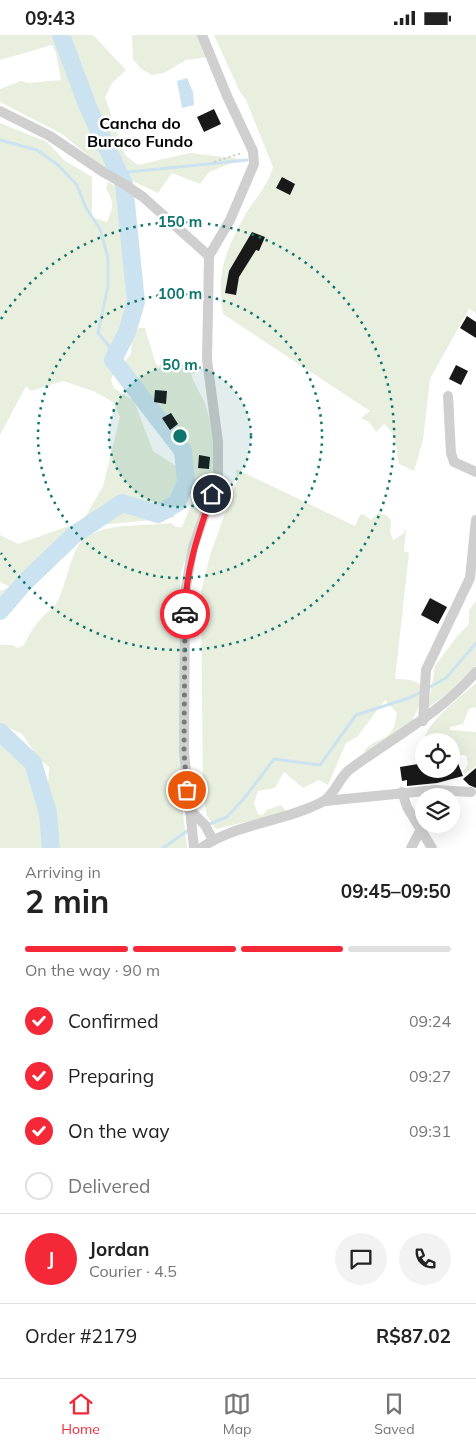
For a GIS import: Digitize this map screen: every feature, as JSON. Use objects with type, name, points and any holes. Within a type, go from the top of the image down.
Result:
[{"type":"street","points":[[194,848],[184,752],[185,593],[193,547],[218,477],[218,442],[207,360],[208,256],[248,181],[254,164],[253,151],[227,96],[202,35]]},
{"type":"street","points":[[0,111],[50,136],[143,197],[208,256]]},
{"type":"street","points":[[448,396],[451,453],[454,463],[476,472]]},
{"type":"street","points":[[423,721],[426,670],[470,578],[476,520]]},
{"type":"street","points":[[325,801],[347,772],[423,721],[476,672]]},
{"type":"street","points":[[201,848],[212,840],[238,830],[286,817],[325,801],[402,792],[436,790],[471,792]]},
{"type":"street","points":[[402,792],[415,822]]},
{"type":"street","points":[[189,809],[205,825],[212,840]]},
{"type":"street","points":[[411,848],[419,833]]},
{"type":"street","points":[[421,833],[432,848]]},
{"type":"path","points":[[214,162],[253,151]]},
{"type":"green space","points":[[0,35],[93,35],[126,70],[112,83],[105,97],[125,155],[138,165],[190,153],[242,159],[209,172],[200,184],[172,173],[158,193],[102,167],[62,134],[0,102],[0,89],[21,81],[28,83],[61,80],[56,53],[52,45],[0,60]]},
{"type":"green space","points":[[132,35],[200,35],[209,57],[186,60],[164,73],[152,75],[141,69],[133,59]]},
{"type":"green space","points":[[214,35],[476,35],[476,313],[469,309],[430,379],[423,440],[414,471],[399,464],[395,443],[391,433],[384,424],[376,432],[369,422],[361,418],[370,411],[223,314],[221,287],[227,253],[244,217],[264,187],[273,167],[246,100],[240,92]]},
{"type":"green space","points":[[0,123],[47,142],[64,160],[92,177],[92,217],[107,222],[112,205],[111,198],[106,189],[108,182],[122,189],[133,263],[131,327],[111,380],[114,388],[134,401],[153,451],[176,466],[182,482],[181,506],[173,518],[100,525],[74,540],[56,561],[34,574],[28,590],[0,617],[0,591],[10,587],[0,582],[0,535],[18,544],[83,521],[103,486],[120,417],[113,402],[93,391],[63,381],[31,391],[26,386],[0,435]]},
{"type":"green space","points":[[139,328],[145,328],[156,364],[159,366],[176,358],[190,369],[193,380],[205,403],[213,440],[211,489],[181,572],[179,602],[183,813],[187,848],[59,848],[60,841],[53,842],[50,833],[56,815],[48,787],[49,767],[39,759],[22,734],[0,724],[0,645],[12,645],[18,648],[24,645],[39,621],[54,607],[76,550],[83,540],[105,529],[133,525],[171,523],[176,527],[182,527],[192,503],[193,486],[181,460],[173,453],[168,437],[156,426],[136,396],[119,380],[119,370],[131,353],[132,334]]},
{"type":"green space","points":[[236,469],[355,526],[360,515],[363,514],[371,520],[378,513],[386,515],[391,520],[390,532],[393,540],[403,534],[406,528],[404,551],[409,553],[395,679],[416,682],[420,685],[423,694],[408,727],[368,751],[363,752],[375,742],[389,735],[395,724],[397,713],[385,700],[357,737],[346,743],[328,785],[319,780],[303,788],[284,772],[275,788],[258,791],[254,803],[258,814],[262,815],[267,810],[281,805],[287,812],[216,829],[207,816],[203,794],[201,592],[210,555],[237,480]]},
{"type":"green space","points":[[476,601],[476,666],[472,674],[428,708],[435,666],[469,624],[469,610]]},
{"type":"green space","points":[[476,683],[476,708],[469,709],[463,724],[450,727],[450,730],[476,732],[476,766],[465,774],[463,772],[468,764],[466,755],[460,755],[460,733],[426,733],[436,719]]},
{"type":"green space","points":[[0,734],[37,769],[52,817],[47,823],[43,848],[0,848]]},
{"type":"water","points":[[187,78],[193,92],[194,105],[182,108],[177,81]]},
{"type":"building","points":[[214,109],[221,124],[204,132],[197,117]]},
{"type":"building","points":[[282,177],[295,184],[290,195],[276,188]]},
{"type":"building","points":[[252,232],[265,237],[259,251],[256,250],[239,277],[236,295],[225,293],[229,271]]},
{"type":"building","points":[[467,316],[476,322],[476,338],[460,328]]},
{"type":"building","points":[[456,365],[468,371],[461,385],[449,379]]},
{"type":"building","points":[[155,390],[167,391],[166,404],[154,402]]},
{"type":"building","points":[[171,413],[178,424],[170,430],[162,418]]},
{"type":"building","points":[[199,455],[210,457],[209,469],[198,468]]},
{"type":"building","points":[[430,598],[447,607],[438,624],[421,615]]},
{"type":"building","points":[[415,764],[415,778],[456,778],[437,783],[407,786],[407,780],[402,781],[400,767]]},
{"type":"building","points":[[476,768],[476,788],[469,785],[463,779]]},
{"type":"waterway","points":[[0,611],[24,583],[74,535],[122,503],[158,514],[177,503],[186,482],[183,451],[113,360],[127,332],[136,302],[124,184],[88,107],[61,35]]},
{"type":"waterway","points":[[0,140],[37,150],[58,165],[77,185],[86,208],[100,229],[108,258],[108,286],[98,333],[109,346],[113,360]]},
{"type":"waterway","points":[[119,173],[247,160]]},
{"type":"waterway","points":[[428,688],[446,678],[476,643]]},
{"type":"waterway","points":[[207,825],[227,817],[246,796],[274,759],[320,765],[356,715],[409,698],[423,691]]},
{"type":"waterway","points":[[0,732],[33,763],[48,813],[51,848]]},
{"type":"waterway","points":[[163,848],[190,829]]},
{"type":"way so far","points":[[185,614],[184,752],[187,790]]},
{"type":"district","name":"Cancha do Buraco Fundo","points":[[140,132]]},
{"type":"route","points":[[185,614],[185,593],[193,547],[212,494]]}]
